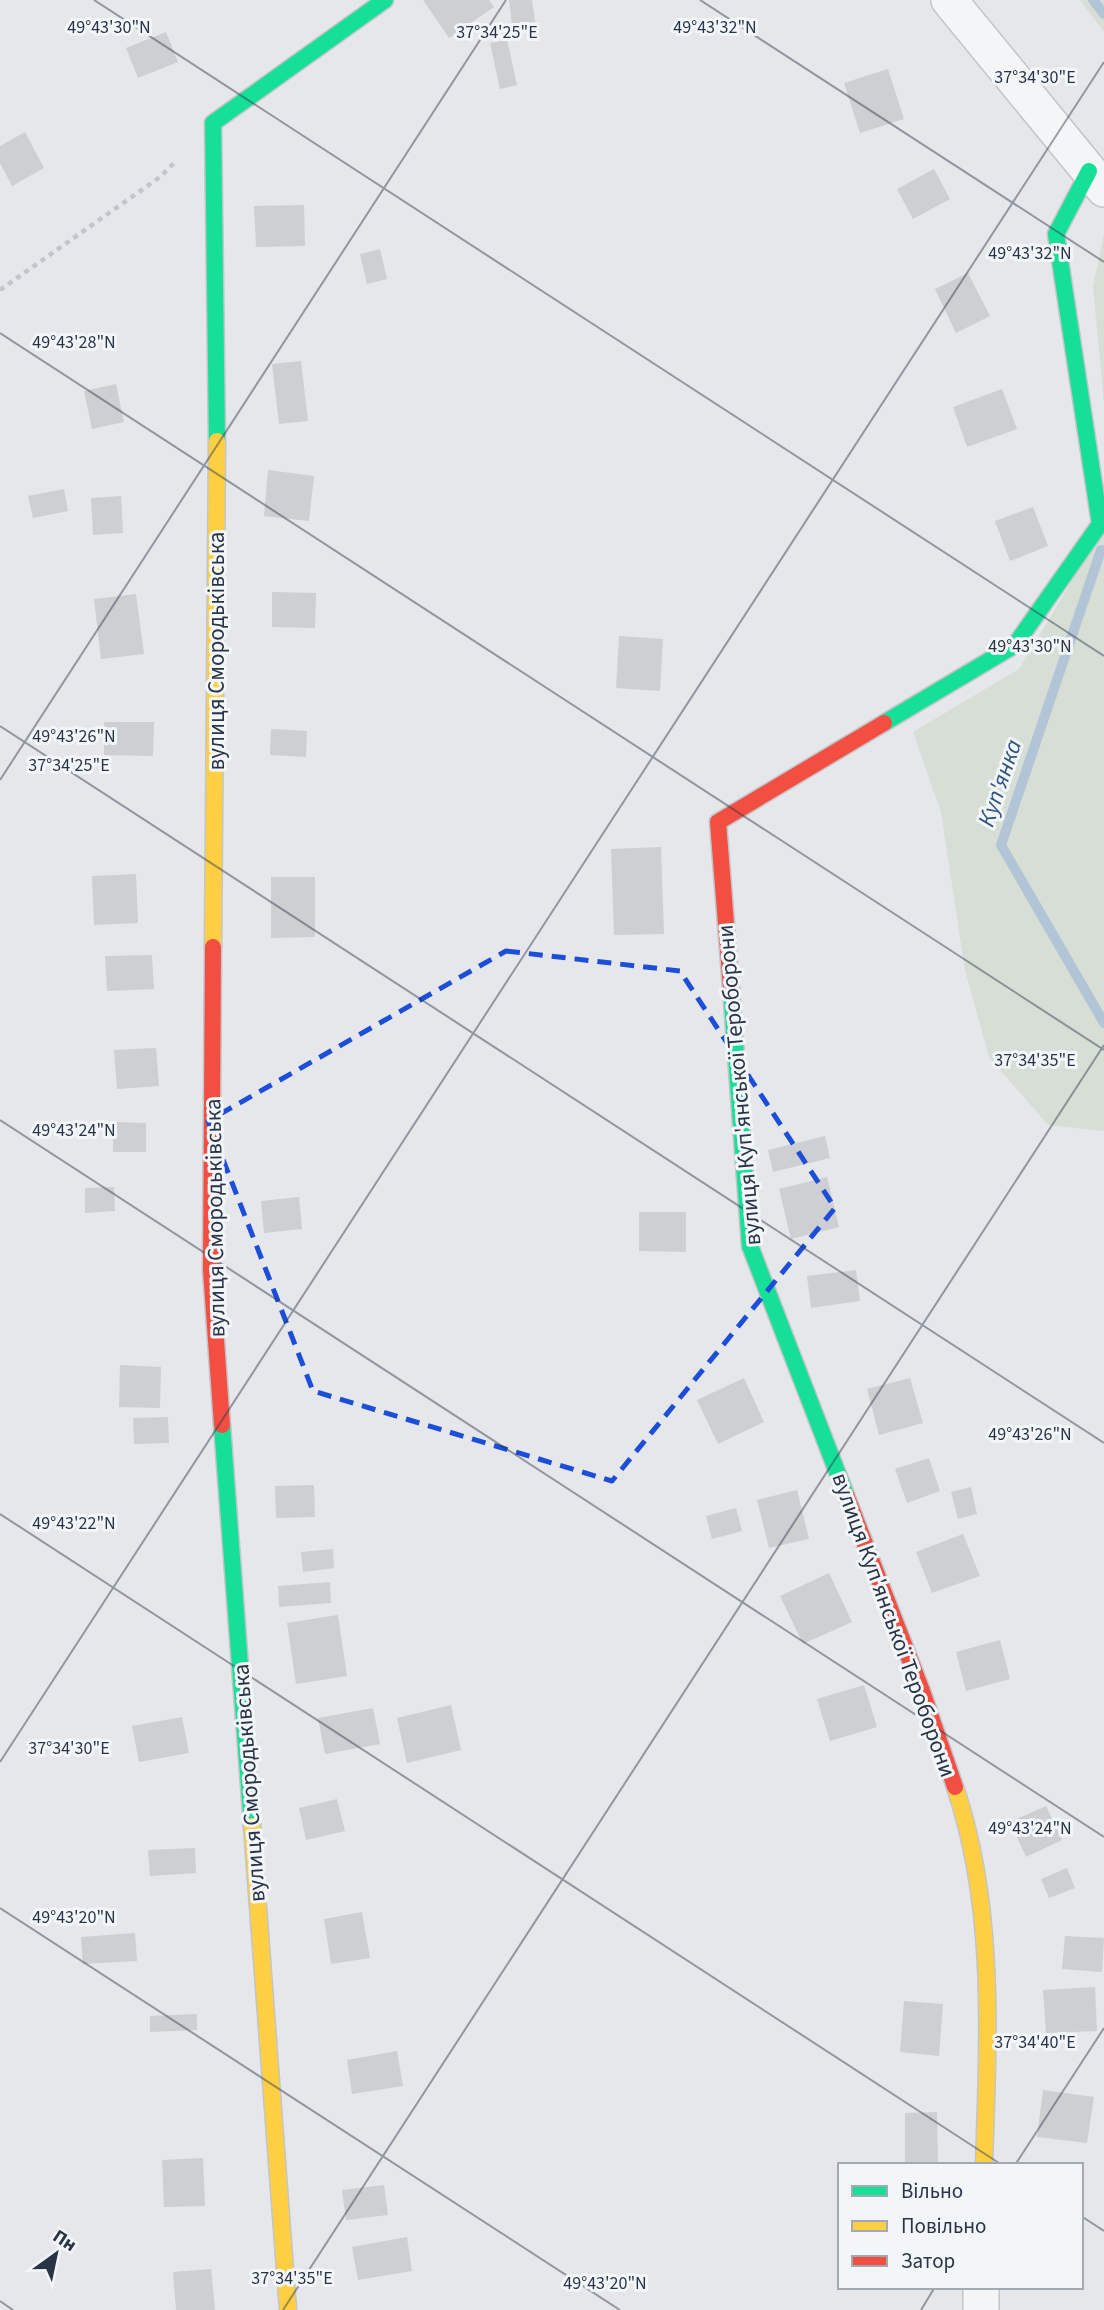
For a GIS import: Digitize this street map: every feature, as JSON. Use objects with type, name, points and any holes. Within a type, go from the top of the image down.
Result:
[{"type":"street","points":[[213,123],[385,0]]},
{"type":"street","name":"вулиця Куп'янської Тероборони","points":[[949,0],[1096,180],[1056,234],[1100,524],[1015,645],[718,822],[750,1246],[922,1691],[971,1834],[989,1987],[984,2163]]},
{"type":"street","name":"вулиця Смородьківська","points":[[213,123],[218,338],[211,1270],[288,2310]]},
{"type":"street","points":[[981,2289],[981,2310]]},
{"type":"path","points":[[0,290],[160,177],[213,123]]},
{"type":"highlighted area","points":[[506,951],[680,971],[835,1208],[612,1481],[313,1391],[208,1121]]},
{"type":"shaded area","points":[[1080,0],[1104,0],[1104,32]]},
{"type":"shaded area","points":[[1104,234],[1104,403],[1093,287]]},
{"type":"shaded area","points":[[1104,528],[1104,1131],[1048,1125],[989,1057],[965,970],[941,812],[913,732],[1019,669]]},
{"type":"building","points":[[423,0],[489,0],[494,7],[449,38]]},
{"type":"building","points":[[509,0],[532,0],[535,22],[512,24]]},
{"type":"building","points":[[166,32],[178,62],[138,78],[126,48]]},
{"type":"building","points":[[507,40],[517,85],[500,89],[490,43]]},
{"type":"building","points":[[888,69],[904,119],[860,133],[844,83]]},
{"type":"building","points":[[25,132],[44,168],[12,186],[0,163],[0,146]]},
{"type":"building","points":[[934,169],[950,199],[913,219],[897,189]]},
{"type":"building","points":[[304,205],[305,246],[256,247],[254,206]]},
{"type":"building","points":[[380,249],[387,279],[367,284],[360,254]]},
{"type":"building","points":[[968,273],[990,316],[956,333],[935,289]]},
{"type":"building","points":[[301,361],[308,421],[279,424],[272,364]]},
{"type":"building","points":[[116,384],[124,422],[92,429],[84,391]]},
{"type":"building","points":[[1002,389],[1017,429],[967,447],[953,407]]},
{"type":"building","points":[[268,470],[314,476],[309,521],[264,516]]},
{"type":"building","points":[[64,489],[68,511],[33,518],[28,496]]},
{"type":"building","points":[[121,496],[123,533],[93,535],[91,498]]},
{"type":"building","points":[[1033,507],[1048,546],[1010,561],[995,521]]},
{"type":"building","points":[[272,592],[316,593],[315,628],[272,627]]},
{"type":"building","points":[[136,594],[144,654],[101,659],[94,599]]},
{"type":"building","points":[[619,636],[663,639],[660,691],[616,688]]},
{"type":"building","points":[[104,722],[154,722],[153,756],[104,755]]},
{"type":"building","points":[[271,729],[307,731],[306,757],[270,755]]},
{"type":"building","points":[[661,847],[664,934],[614,935],[611,849]]},
{"type":"building","points":[[136,874],[138,923],[94,925],[92,876]]},
{"type":"building","points":[[271,877],[315,877],[315,937],[271,938]]},
{"type":"building","points":[[152,955],[154,989],[107,991],[105,956]]},
{"type":"building","points":[[156,1048],[159,1086],[117,1089],[114,1050]]},
{"type":"building","points":[[113,1122],[146,1123],[146,1152],[113,1152]]},
{"type":"building","points":[[825,1136],[830,1158],[773,1172],[768,1150]]},
{"type":"building","points":[[827,1177],[839,1227],[791,1239],[779,1189]]},
{"type":"building","points":[[114,1187],[115,1211],[85,1213],[85,1188]]},
{"type":"building","points":[[299,1197],[302,1229],[264,1233],[261,1201]]},
{"type":"building","points":[[639,1212],[686,1212],[686,1252],[639,1251]]},
{"type":"building","points":[[856,1270],[860,1301],[811,1308],[807,1276]]},
{"type":"building","points":[[120,1365],[161,1367],[160,1408],[119,1407]]},
{"type":"building","points":[[744,1378],[764,1422],[718,1444],[697,1400]]},
{"type":"building","points":[[910,1378],[923,1423],[879,1435],[867,1389]]},
{"type":"building","points":[[168,1417],[169,1443],[134,1444],[133,1418]]},
{"type":"building","points":[[929,1458],[940,1491],[907,1503],[895,1469]]},
{"type":"building","points":[[314,1485],[315,1517],[276,1518],[275,1486]]},
{"type":"building","points":[[971,1487],[977,1514],[958,1519],[951,1492]]},
{"type":"building","points":[[797,1490],[809,1539],[769,1548],[757,1500]]},
{"type":"building","points":[[736,1508],[742,1531],[712,1539],[706,1516]]},
{"type":"building","points":[[963,1534],[980,1576],[932,1593],[916,1552]]},
{"type":"building","points":[[333,1549],[334,1568],[303,1572],[301,1552]]},
{"type":"building","points":[[829,1573],[852,1622],[803,1644],[780,1596]]},
{"type":"building","points":[[330,1582],[331,1603],[279,1607],[278,1586]]},
{"type":"building","points":[[338,1615],[347,1676],[296,1684],[287,1623]]},
{"type":"building","points":[[1000,1640],[1010,1679],[966,1691],[956,1652]]},
{"type":"building","points":[[864,1685],[877,1727],[830,1741],[817,1699]]},
{"type":"building","points":[[451,1705],[461,1750],[407,1763],[397,1718]]},
{"type":"building","points":[[373,1708],[380,1744],[325,1754],[318,1718]]},
{"type":"building","points":[[182,1717],[189,1753],[139,1762],[132,1726]]},
{"type":"building","points":[[337,1799],[345,1831],[306,1840],[299,1808]]},
{"type":"building","points":[[1046,1806],[1062,1840],[1026,1857],[1010,1822]]},
{"type":"building","points":[[195,1848],[196,1873],[150,1876],[148,1850]]},
{"type":"building","points":[[1067,1868],[1075,1888],[1049,1898],[1041,1879]]},
{"type":"building","points":[[362,1912],[370,1958],[331,1964],[324,1919]]},
{"type":"building","points":[[135,1933],[137,1961],[83,1964],[81,1937]]},
{"type":"building","points":[[1065,1936],[1104,1938],[1102,1972],[1062,1969]]},
{"type":"building","points":[[1095,1987],[1097,2031],[1046,2033],[1043,1990]]},
{"type":"building","points":[[904,2001],[943,2004],[939,2056],[900,2052]]},
{"type":"building","points":[[197,2014],[197,2030],[150,2032],[150,2016]]},
{"type":"building","points":[[397,2051],[403,2086],[352,2094],[347,2060]]},
{"type":"building","points":[[1043,2090],[1094,2097],[1087,2143],[1037,2137]]},
{"type":"building","points":[[937,2112],[938,2163],[905,2163],[905,2113]]},
{"type":"building","points":[[203,2158],[205,2206],[164,2207],[162,2160]]},
{"type":"building","points":[[384,2185],[388,2215],[346,2220],[342,2190]]},
{"type":"building","points":[[407,2237],[412,2271],[358,2280],[352,2247]]},
{"type":"building","points":[[211,2269],[215,2310],[176,2310],[173,2272]]},
{"type":"waterway","name":"Куп'янка","points":[[1093,0],[1104,14]]},
{"type":"waterway","name":"Куп'янка","points":[[1101,550],[1001,845],[1104,1023]]},
{"type":"traffic: fast","points":[[217,441],[213,123],[385,0]]},
{"type":"traffic: fast","points":[[884,723],[1015,645],[1100,524],[1056,234],[1089,171]]},
{"type":"traffic: fast","points":[[731,988],[750,1246],[846,1495]]},
{"type":"traffic: fast","points":[[222,1425],[252,1826]]},
{"type":"traffic: slow","points":[[213,947],[217,441]]},
{"type":"traffic: slow","points":[[955,1787],[968,1833],[983,1927],[987,2022],[984,2163]]},
{"type":"traffic: slow","points":[[252,1826],[288,2310]]},
{"type":"traffic: jam","points":[[731,988],[718,822],[884,723]]},
{"type":"traffic: jam","points":[[213,947],[211,1270],[222,1425]]},
{"type":"traffic: jam","points":[[846,1495],[922,1691],[955,1787]]}]
